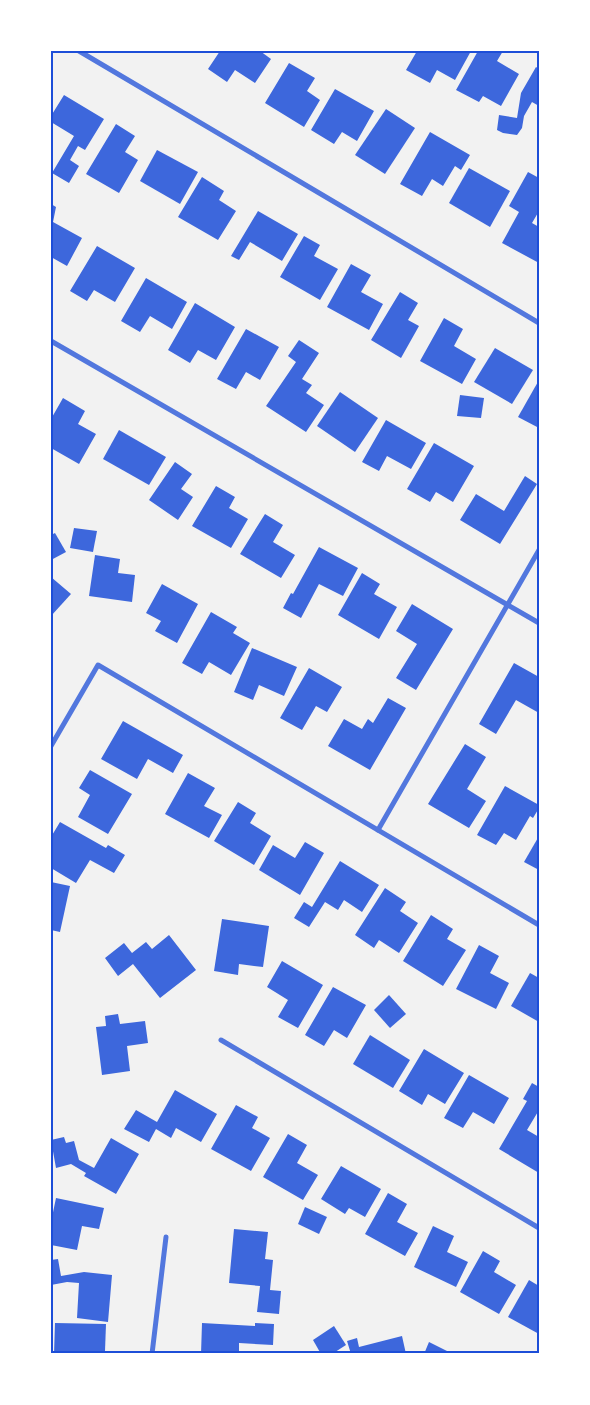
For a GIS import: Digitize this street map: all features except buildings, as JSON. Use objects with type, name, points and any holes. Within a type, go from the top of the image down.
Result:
[{"type":"street","points":[[79,51],[539,323]]},
{"type":"street","points":[[51,341],[539,623]]},
{"type":"street","points":[[378,830],[539,550]]},
{"type":"street","points":[[51,746],[98,665],[539,925]]},
{"type":"street","points":[[221,1040],[539,1228]]},
{"type":"street","points":[[152,1354],[166,1237]]}]
